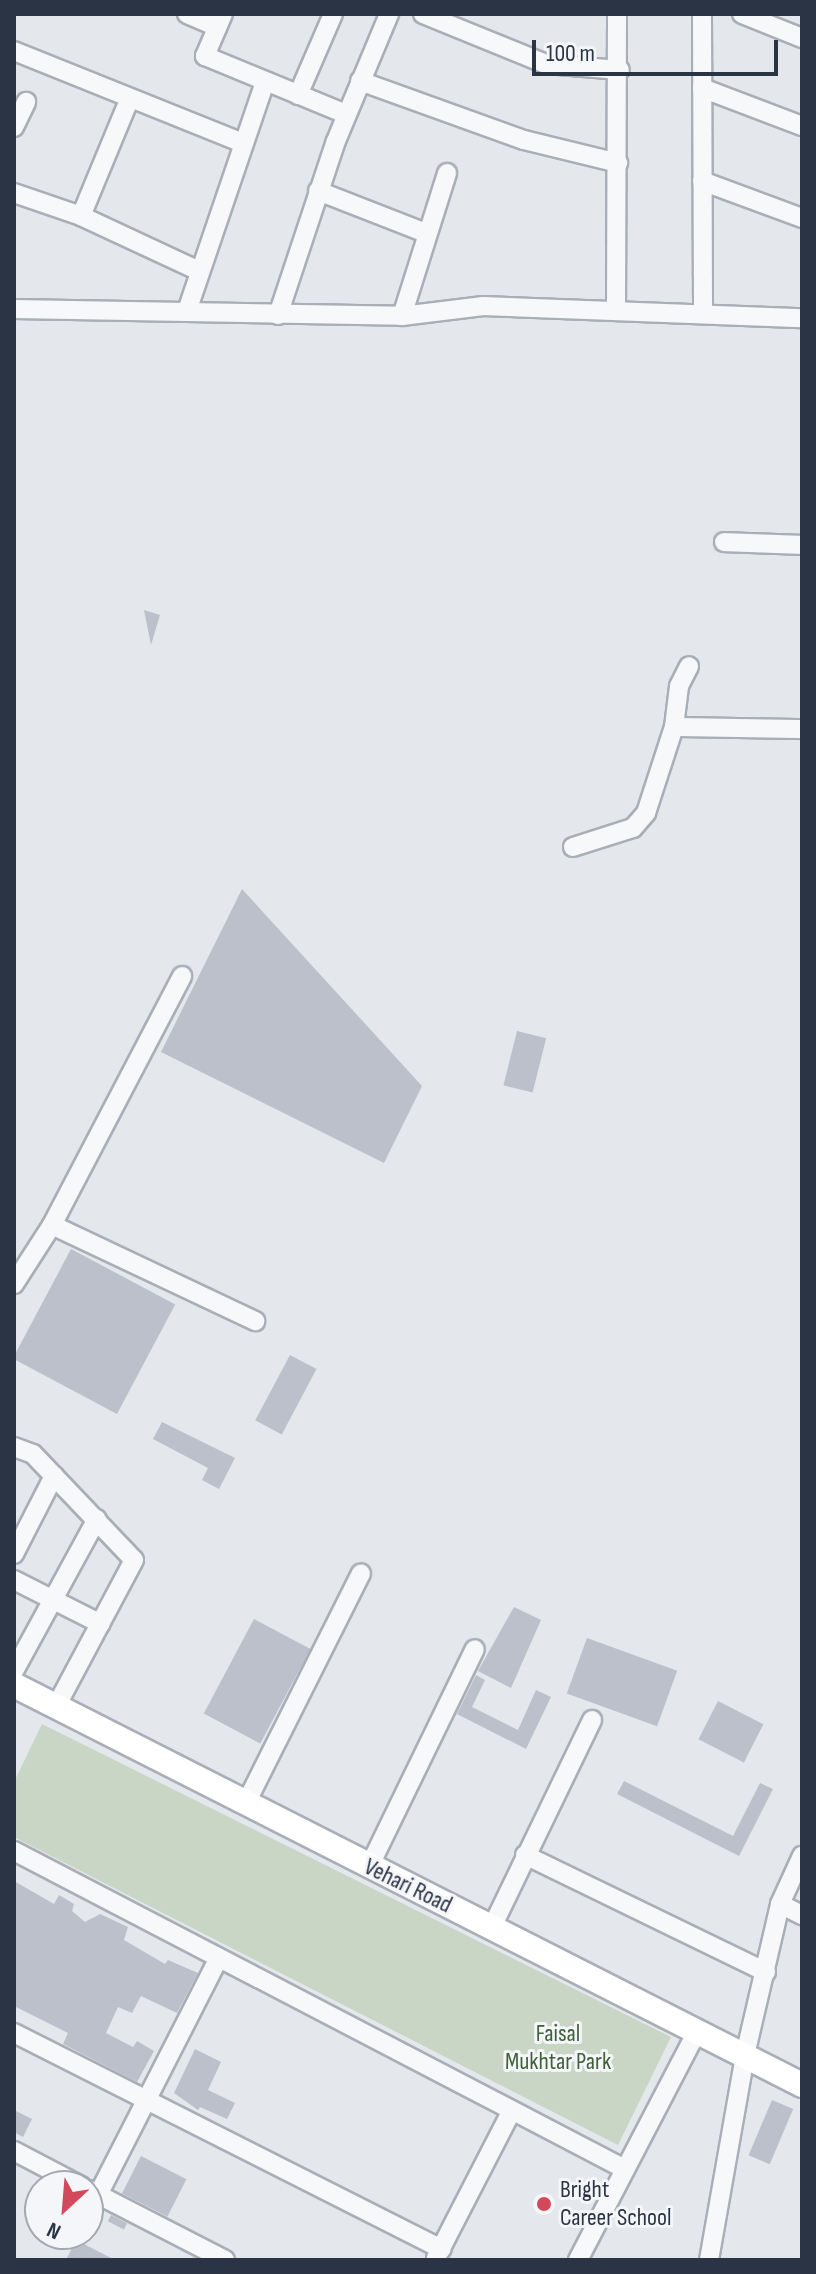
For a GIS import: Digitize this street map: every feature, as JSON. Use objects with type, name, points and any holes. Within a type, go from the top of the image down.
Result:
[{"type":"main road","name":"Vehari Road","points":[[14,1685],[245,1805],[802,2085]]},
{"type":"street","points":[[187,14],[220,20],[205,56],[346,114]]},
{"type":"street","points":[[298,95],[333,14]]},
{"type":"street","points":[[278,315],[346,114],[389,14]]},
{"type":"street","points":[[423,14],[546,64],[620,70]]},
{"type":"street","points":[[616,309],[620,70],[617,14]]},
{"type":"street","points":[[702,14],[703,311]]},
{"type":"street","points":[[742,14],[802,38]]},
{"type":"street","points":[[14,51],[129,100],[243,143]]},
{"type":"street","points":[[360,81],[524,140],[618,163]]},
{"type":"street","points":[[187,311],[265,82]]},
{"type":"street","points":[[702,88],[802,126]]},
{"type":"street","points":[[81,216],[129,100]]},
{"type":"street","points":[[14,127],[26,102]]},
{"type":"street","points":[[402,316],[447,173]]},
{"type":"street","points":[[702,181],[802,218]]},
{"type":"street","points":[[318,191],[426,233]]},
{"type":"street","points":[[14,193],[81,216],[199,271]]},
{"type":"street","points":[[14,309],[402,316],[483,306],[703,311],[802,318]]},
{"type":"street","points":[[724,542],[802,545]]},
{"type":"street","points":[[573,847],[633,828],[646,813],[674,727],[679,686],[689,666]]},
{"type":"street","points":[[674,727],[802,729]]},
{"type":"street","points":[[14,1284],[52,1225],[182,976]]},
{"type":"street","points":[[52,1225],[255,1321]]},
{"type":"street","points":[[14,1447],[23,1448],[54,1476],[134,1560],[56,1707]]},
{"type":"street","points":[[14,1554],[54,1476]]},
{"type":"street","points":[[14,1671],[97,1519]]},
{"type":"street","points":[[245,1805],[361,1573]]},
{"type":"street","points":[[14,1580],[101,1624]]},
{"type":"street","points":[[369,1867],[475,1649]]},
{"type":"street","points":[[492,1927],[592,1720]]},
{"type":"street","points":[[14,1851],[625,2169]]},
{"type":"street","points":[[525,1855],[766,1972]]},
{"type":"street","points":[[709,2260],[745,2055],[780,1904],[802,1856]]},
{"type":"street","points":[[780,1904],[802,1915]]},
{"type":"street","points":[[102,2170],[146,2100],[219,1958]]},
{"type":"street","points":[[14,2033],[438,2255],[512,2110]]},
{"type":"street","points":[[578,2260],[696,2033]]},
{"type":"street","points":[[14,2151],[51,2170]]},
{"type":"street","points":[[104,2199],[198,2254],[225,2260]]},
{"type":"green space","name":"Faisal Mukhtar Park","points":[[42,1724],[671,2037],[618,2145],[14,1837],[14,1782]]},
{"type":"building","points":[[144,610],[160,615],[151,645]]},
{"type":"building","points":[[242,889],[422,1086],[384,1163],[161,1052]]},
{"type":"building","points":[[517,1031],[546,1038],[533,1093],[503,1085]]},
{"type":"building","points":[[71,1249],[175,1304],[117,1414],[14,1359]]},
{"type":"building","points":[[290,1355],[316,1369],[282,1434],[255,1420]]},
{"type":"building","points":[[162,1422],[235,1458],[219,1489],[202,1480],[208,1468],[153,1439]]},
{"type":"building","points":[[514,1607],[541,1620],[511,1688],[478,1671]]},
{"type":"building","points":[[254,1619],[311,1649],[260,1744],[204,1713]]},
{"type":"building","points":[[587,1638],[677,1671],[657,1726],[567,1693]]},
{"type":"building","points":[[476,1675],[485,1680],[472,1707],[518,1730],[536,1690],[551,1697],[526,1749],[457,1714]]},
{"type":"building","points":[[718,1701],[763,1724],[744,1762],[698,1739]]},
{"type":"building","points":[[624,1781],[733,1836],[760,1783],[773,1789],[739,1856],[617,1794]]},
{"type":"building","points":[[14,1881],[54,1904],[59,1895],[74,1904],[72,1911],[85,1922],[100,1914],[128,1927],[124,1940],[165,1964],[168,1960],[198,1973],[177,2013],[141,1996],[132,2013],[118,2007],[106,2033],[133,2047],[137,2041],[154,2051],[137,2082],[63,2044],[68,2033],[14,2006]]},
{"type":"building","points":[[195,2049],[221,2062],[208,2090],[235,2103],[227,2119],[200,2107],[198,2110],[174,2093]]},
{"type":"building","points":[[772,2100],[793,2109],[770,2164],[749,2155]]},
{"type":"building","points":[[14,2110],[32,2119],[23,2137],[14,2132]]},
{"type":"building","points":[[141,2156],[186,2179],[167,2217],[122,2193]]},
{"type":"building","points":[[111,2215],[127,2223],[124,2229],[108,2221]]},
{"type":"building","points":[[71,2250],[96,2250],[115,2260],[66,2260]]},
{"type":"place","name":"Bright Career School","points":[[544,2204]]}]
